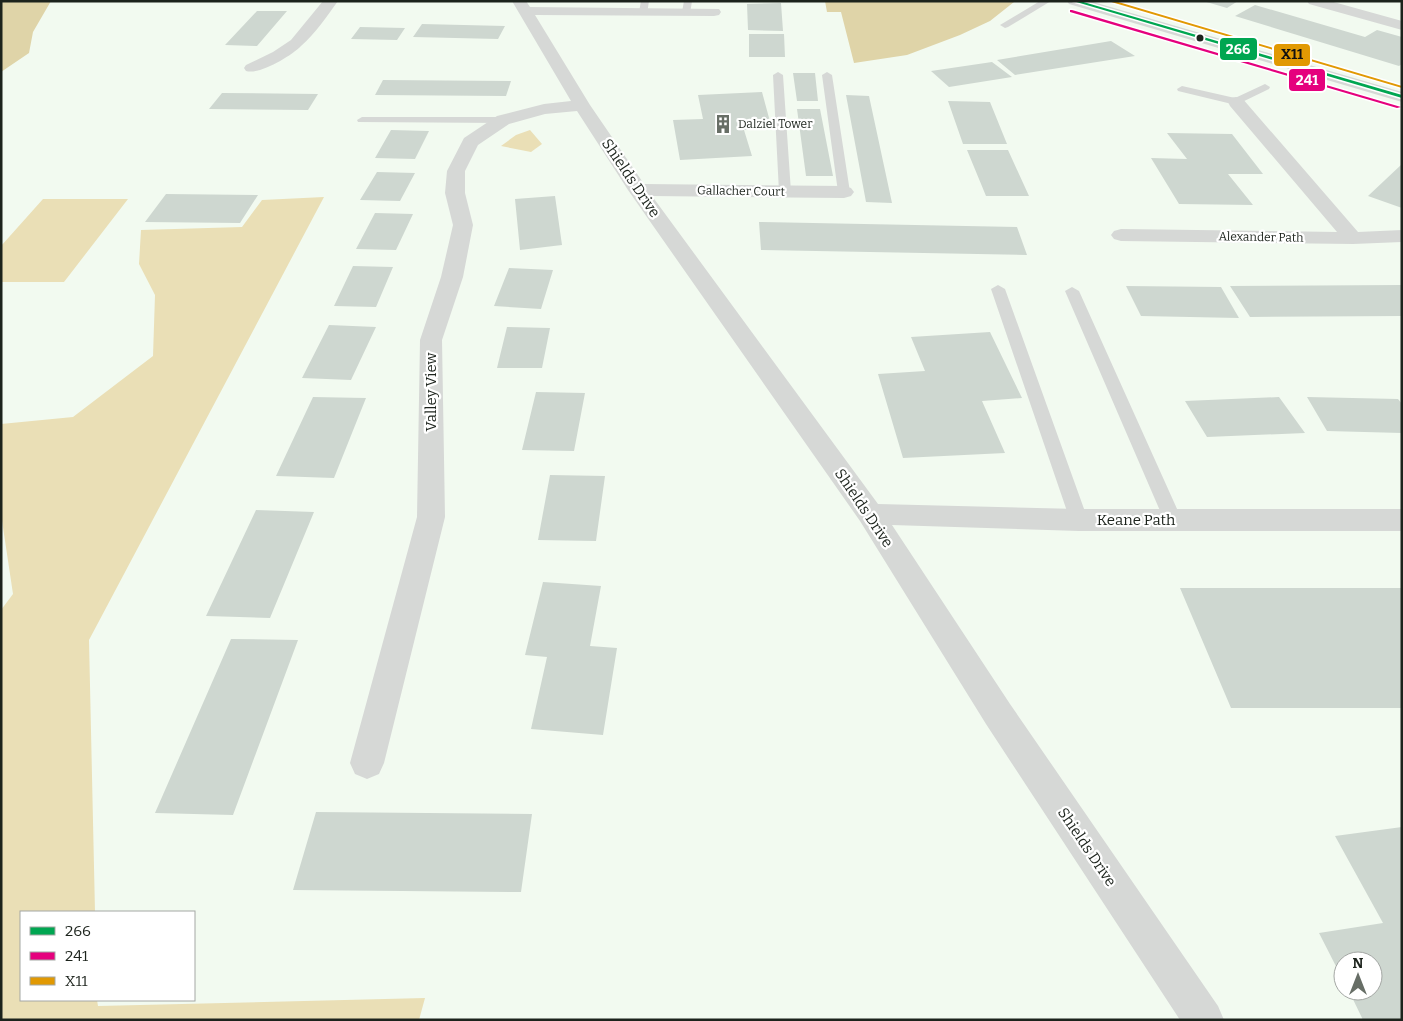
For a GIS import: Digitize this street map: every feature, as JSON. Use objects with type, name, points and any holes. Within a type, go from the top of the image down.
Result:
[{"type":"street","points":[[252,68],[296,44],[331,1]]},
{"type":"street","points":[[1074,1],[1402,97]]},
{"type":"street","points":[[1118,1],[1402,82]]},
{"type":"street","points":[[1315,5],[1402,26]]},
{"type":"street","points":[[522,6],[688,6],[714,12]]},
{"type":"street","name":"Shields Drive","points":[[522,6],[582,105],[638,190],[870,514],[998,714],[1204,1020]]},
{"type":"street","points":[[1236,102],[1353,238]]},
{"type":"street","name":"Valley View","points":[[367,763],[431,517],[430,340],[452,277],[463,225],[455,193],[456,171],[470,142],[503,120],[544,109],[582,105]]},
{"type":"street","name":"Gallacher Court","points":[[638,190],[844,192]]},
{"type":"street","name":"Alexander Path","points":[[1121,235],[1353,238],[1402,236]]},
{"type":"street","name":"Keane Path","points":[[870,514],[1079,520],[1402,520]]},
{"type":"lane","points":[[1005,25],[1047,1]]},
{"type":"lane","points":[[826,74],[844,192]]},
{"type":"lane","points":[[778,75],[785,192]]},
{"type":"lane","points":[[1182,89],[1236,102],[1266,88]]},
{"type":"lane","points":[[362,120],[503,120]]},
{"type":"lane","points":[[998,289],[1079,520]]},
{"type":"lane","points":[[1072,291],[1173,520]]},
{"type":"shaded area","points":[[1,1],[51,1],[33,32],[29,53],[1,72]]},
{"type":"shaded area","points":[[825,1],[1014,2],[990,21],[960,35],[907,55],[854,63],[841,12],[827,12]]},
{"type":"shaded area","points":[[530,130],[542,144],[531,152],[501,146],[516,135]]},
{"type":"shaded area","points":[[324,197],[89,640],[95,911],[20,911],[20,1001],[97,1001],[98,1006],[425,998],[419,1020],[1,1020],[1,610],[13,594],[1,514],[1,424],[73,417],[153,356],[155,295],[139,264],[141,230],[242,227],[262,200]]},
{"type":"shaded area","points":[[43,199],[128,199],[64,282],[1,282],[1,246]]},
{"type":"building","points":[[1203,1],[1238,1],[1227,8]]},
{"type":"building","points":[[781,3],[783,31],[748,30],[747,4]]},
{"type":"building","points":[[1255,5],[1365,37],[1377,30],[1402,37],[1402,64],[1399,66],[1235,16]]},
{"type":"building","points":[[257,11],[287,11],[257,46],[225,45]]},
{"type":"building","points":[[422,24],[505,26],[498,39],[413,37]]},
{"type":"building","points":[[360,27],[405,28],[397,40],[351,39]]},
{"type":"building","points":[[749,34],[784,34],[785,57],[749,57]]},
{"type":"building","points":[[1111,41],[1135,56],[1015,75],[997,60]]},
{"type":"building","points":[[992,62],[1012,77],[949,87],[931,71]]},
{"type":"building","points":[[793,73],[815,73],[818,101],[797,101]]},
{"type":"building","points":[[383,80],[511,81],[506,96],[375,95]]},
{"type":"building","name":"Dalziel Tower","points":[[762,92],[772,129],[744,130],[752,156],[680,160],[673,120],[703,119],[698,95]]},
{"type":"building","points":[[222,93],[318,94],[308,110],[209,109]]},
{"type":"building","points":[[846,95],[869,96],[892,203],[866,202]]},
{"type":"building","points":[[948,101],[990,102],[1007,144],[963,144]]},
{"type":"building","points":[[797,109],[820,109],[833,176],[806,176]]},
{"type":"building","points":[[391,130],[429,131],[415,159],[375,158]]},
{"type":"building","points":[[1167,133],[1232,134],[1263,174],[1228,174],[1253,205],[1179,204],[1151,158],[1187,159]]},
{"type":"building","points":[[967,150],[1008,150],[1029,196],[986,196]]},
{"type":"building","points":[[1402,164],[1402,208],[1368,196]]},
{"type":"building","points":[[377,172],[415,173],[400,201],[360,200]]},
{"type":"building","points":[[166,194],[258,195],[240,223],[145,222]]},
{"type":"building","points":[[555,196],[562,245],[520,250],[515,199]]},
{"type":"building","points":[[375,213],[413,214],[396,250],[356,249]]},
{"type":"building","points":[[759,222],[1017,227],[1027,255],[761,250]]},
{"type":"building","points":[[353,266],[393,267],[376,307],[334,306]]},
{"type":"building","points":[[509,268],[553,270],[541,309],[494,306]]},
{"type":"building","points":[[1402,285],[1402,316],[1250,317],[1230,286]]},
{"type":"building","points":[[1126,286],[1221,287],[1239,318],[1141,316]]},
{"type":"building","points":[[329,325],[376,327],[351,380],[302,378]]},
{"type":"building","points":[[507,327],[550,328],[542,368],[497,368]]},
{"type":"building","points":[[990,332],[1022,398],[982,401],[1005,453],[903,458],[878,374],[925,371],[911,337]]},
{"type":"building","points":[[536,392],[585,393],[574,451],[522,450]]},
{"type":"building","points":[[313,397],[366,398],[334,478],[276,476]]},
{"type":"building","points":[[1279,397],[1305,433],[1207,437],[1185,401]]},
{"type":"building","points":[[1307,397],[1398,399],[1402,404],[1402,433],[1327,431]]},
{"type":"building","points":[[550,475],[605,476],[596,541],[538,540]]},
{"type":"building","points":[[256,510],[314,512],[270,618],[206,616]]},
{"type":"building","points":[[543,582],[601,586],[590,646],[617,648],[603,735],[531,729],[547,657],[525,655]]},
{"type":"building","points":[[1180,588],[1402,588],[1402,708],[1231,708]]},
{"type":"building","points":[[231,639],[298,640],[233,815],[155,813]]},
{"type":"building","points":[[316,812],[532,814],[521,892],[293,890]]},
{"type":"building","points":[[1402,827],[1402,1020],[1363,1020],[1354,1001],[1383,1001],[1383,951],[1333,951],[1333,960],[1319,933],[1383,923],[1335,836]]},
{"type":"transit line","name":"266","points":[[1075,1],[1402,97]]},
{"type":"transit line","name":"X11","points":[[1110,1],[1402,87]]},
{"type":"transit line","name":"241","points":[[1071,11],[1399,107]]},
{"type":"place","name":"Dalziel Tower","points":[[723,124]]}]
